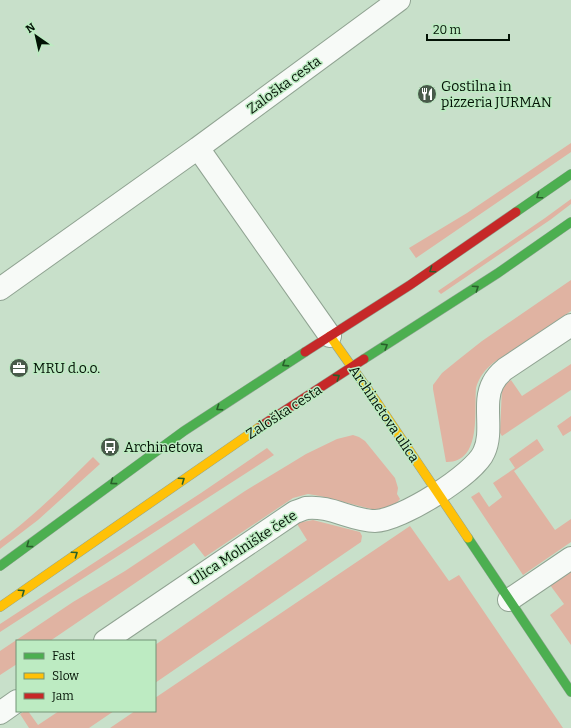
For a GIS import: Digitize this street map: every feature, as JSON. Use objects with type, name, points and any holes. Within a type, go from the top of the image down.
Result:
[{"type":"main road","points":[[0,566],[93,496],[184,431],[410,285],[571,174]]},
{"type":"main road","name":"Zaloška cesta","points":[[0,607],[257,429],[432,317],[571,222]]},
{"type":"main road","name":"Archinetova ulica","points":[[330,336],[571,692]]},
{"type":"street","name":"Zaloška cesta","points":[[0,289],[198,148],[399,0]]},
{"type":"street","points":[[198,148],[330,336]]},
{"type":"street","points":[[437,493],[470,470],[484,454],[488,435],[490,391],[498,376],[505,369],[571,325]]},
{"type":"street","name":"Ulica Molniške čete","points":[[106,640],[295,512],[306,508],[316,508],[364,520],[376,521],[388,519],[414,508],[437,493]]},
{"type":"street","points":[[509,600],[571,558]]},
{"type":"street","points":[[0,713],[16,702]]},
{"type":"shaded area","points":[[571,143],[571,152],[416,258],[409,248],[467,213]]},
{"type":"shaded area","points":[[571,199],[571,204],[550,220],[441,294],[438,291],[545,218]]},
{"type":"shaded area","points":[[571,280],[571,311],[487,368],[479,380],[476,388],[474,434],[471,445],[466,454],[458,460],[446,462],[433,385],[442,373],[482,341]]},
{"type":"shaded area","points":[[571,364],[571,390],[502,436],[500,433],[502,387],[511,380],[522,396]]},
{"type":"shaded area","points":[[571,416],[571,431],[563,436],[557,426]]},
{"type":"shaded area","points":[[353,435],[365,441],[395,478],[398,488],[397,494],[400,499],[395,504],[386,509],[375,510],[308,494],[293,498],[205,557],[194,543],[51,640],[16,640],[73,602],[125,571],[245,491],[306,454],[337,439]]},
{"type":"shaded area","points":[[537,439],[544,450],[514,471],[555,530],[571,519],[571,542],[523,575],[471,497],[479,492],[489,507],[502,497],[493,483],[515,468],[509,459]]},
{"type":"shaded area","points":[[267,448],[274,455],[0,632],[0,624],[201,493]]},
{"type":"shaded area","points":[[93,457],[100,464],[38,520],[0,549],[0,541],[37,511]]},
{"type":"shaded area","points":[[313,520],[360,532],[362,536],[361,542],[156,682],[156,644],[307,540],[297,524]]},
{"type":"shaded area","points":[[410,526],[449,581],[459,575],[563,728],[110,728],[134,712],[156,712],[156,697]]},
{"type":"shaded area","points":[[571,565],[571,645],[550,615],[564,604],[550,585]]},
{"type":"shaded area","points":[[16,640],[16,665],[0,675],[0,651]]},
{"type":"shaded area","points":[[23,712],[29,712],[38,725],[58,712],[113,712],[89,728],[29,728],[20,714]]},
{"type":"traffic: fast","points":[[516,212],[571,174]]},
{"type":"traffic: fast","points":[[364,359],[498,273],[571,222]]},
{"type":"traffic: fast","points":[[0,566],[184,431],[305,352]]},
{"type":"traffic: fast","points":[[468,538],[571,692]]},
{"type":"traffic: slow","points":[[330,336],[378,404],[468,538]]},
{"type":"traffic: slow","points":[[0,607],[261,426]]},
{"type":"traffic: jam","points":[[305,352],[410,285],[516,212]]},
{"type":"traffic: jam","points":[[261,426],[364,359]]},
{"type":"place","name":"Gostilna in pizzeria JURMAN","points":[[427,94]]},
{"type":"place","name":"MRU d.o.o.","points":[[19,368]]},
{"type":"place","name":"Archinetova","points":[[110,447]]}]
